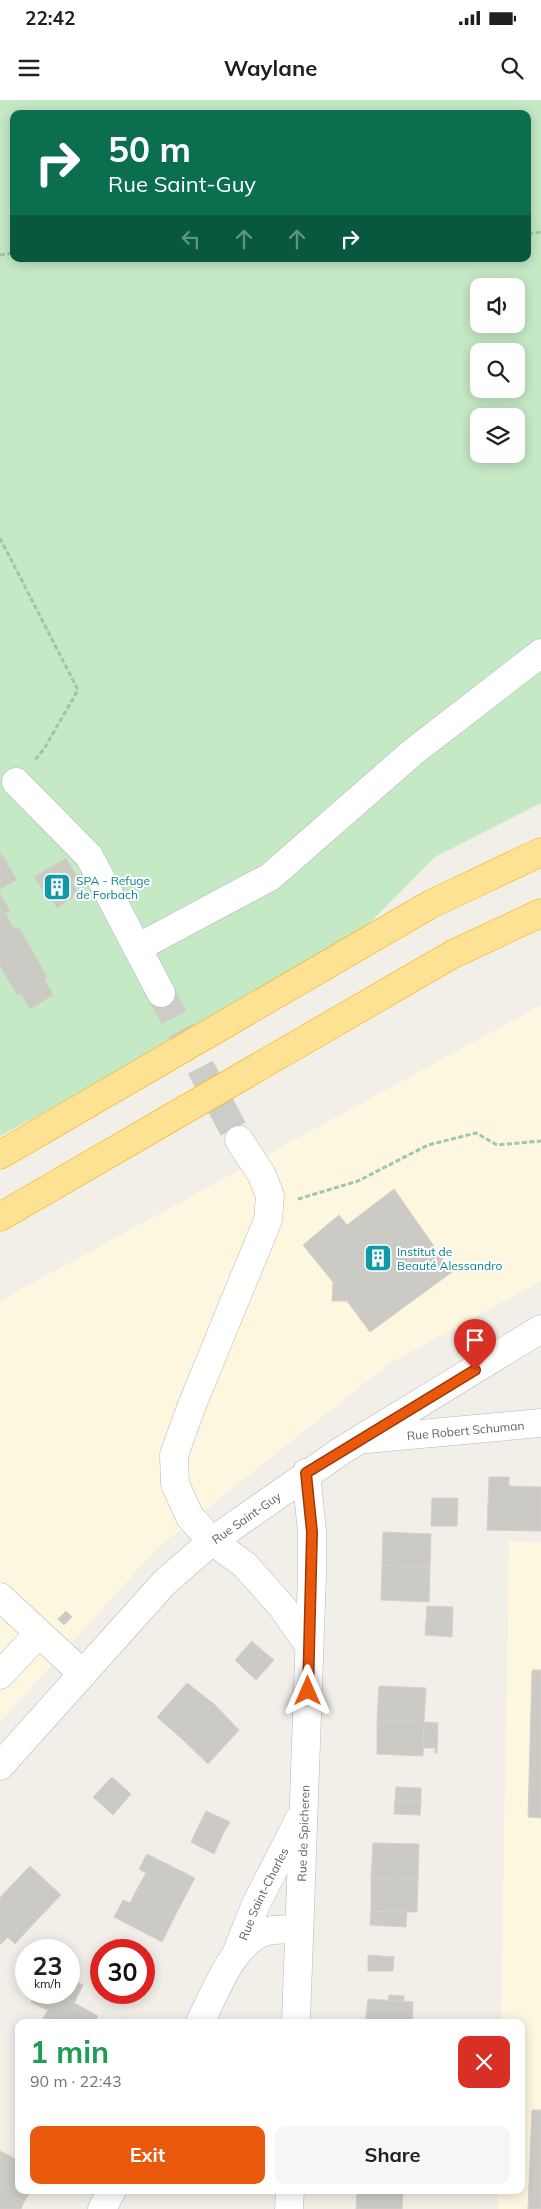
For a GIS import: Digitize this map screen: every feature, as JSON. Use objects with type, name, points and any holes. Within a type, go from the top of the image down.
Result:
[{"type":"highway","points":[[0,1155],[431,904],[541,852]]},
{"type":"highway","points":[[0,1217],[453,954],[541,913]]},
{"type":"street","points":[[138,948],[270,877],[413,752],[541,652]]},
{"type":"street","points":[[16,782],[89,856],[161,993]]},
{"type":"street","points":[[240,1140],[262,1175],[270,1196],[268,1220],[192,1405],[174,1455],[175,1484],[190,1517],[212,1541],[245,1565],[283,1608],[308,1644]]},
{"type":"street","name":"Rue Saint-Guy","points":[[0,1766],[164,1583],[212,1541],[306,1473],[541,1329]]},
{"type":"street","name":"Rue Robert Schuman","points":[[360,1440],[541,1423]]},
{"type":"street","name":"Rue de Spicheren","points":[[296,2019],[312,1532],[306,1473]]},
{"type":"street","points":[[0,1597],[83,1674]]},
{"type":"street","points":[[0,1675],[39,1633]]},
{"type":"street","name":"Rue Saint-Charles","points":[[202,2019],[237,1952],[256,1904],[304,1810]]},
{"type":"street","name":"Rue Saint-Charles","points":[[237,1952],[265,1932],[299,1930]]},
{"type":"street","points":[[102,2209],[110,2194]]},
{"type":"street","points":[[289,2209],[290,2194]]},
{"type":"path","points":[[0,538],[78,690],[44,749],[16,782]]},
{"type":"path","points":[[270,1196],[296,1199],[358,1181],[428,1145],[476,1133],[496,1145],[540,1142]]},
{"type":"shaded area","points":[[541,1005],[541,1281],[390,1363],[157,1548],[0,1722],[0,1301]]},
{"type":"shaded area","points":[[509,1541],[541,1542],[541,2209],[498,2209],[498,2194],[525,2194],[525,2019],[501,2019]]},
{"type":"green space","points":[[0,100],[541,100],[541,803],[435,857],[340,953],[0,1136]]},
{"type":"building","points":[[0,851],[17,880],[0,889]]},
{"type":"building","name":"SPA - Refuge de Forbach","points":[[66,858],[78,879],[72,882],[78,893],[57,908],[47,892],[44,893],[34,877]]},
{"type":"building","points":[[0,893],[10,911],[0,917]]},
{"type":"building","points":[[5,913],[14,929],[19,927],[47,977],[45,980],[53,995],[30,1009],[21,994],[17,995],[0,966],[0,917]]},
{"type":"building","name":"Institut de Beauté Alessandro","points":[[394,1189],[452,1272],[370,1332],[347,1301],[348,1293],[342,1285],[333,1282],[303,1245],[339,1215],[347,1225]]},
{"type":"building","points":[[333,1282],[342,1285],[348,1293],[347,1301],[332,1301]]},
{"type":"building","points":[[489,1477],[509,1477],[509,1486],[541,1487],[541,1531],[487,1530]]},
{"type":"building","points":[[432,1498],[458,1498],[457,1526],[431,1526]]},
{"type":"building","points":[[383,1532],[431,1534],[430,1567],[382,1565]]},
{"type":"building","points":[[382,1565],[430,1567],[429,1602],[381,1600]]},
{"type":"building","points":[[427,1606],[453,1607],[452,1637],[425,1635]]},
{"type":"building","points":[[66,1611],[72,1617],[64,1625],[58,1619]]},
{"type":"building","points":[[252,1641],[263,1651],[245,1670],[235,1660]]},
{"type":"building","points":[[263,1651],[274,1660],[256,1680],[245,1670]]},
{"type":"building","points":[[532,1670],[541,1670],[541,1818],[528,1817]]},
{"type":"building","points":[[187,1683],[214,1704],[182,1739],[157,1717]]},
{"type":"building","points":[[379,1686],[426,1688],[424,1722],[377,1720]]},
{"type":"building","points":[[214,1704],[239,1730],[208,1764],[182,1739]]},
{"type":"building","points":[[377,1720],[424,1722],[423,1756],[377,1754]]},
{"type":"building","points":[[424,1722],[438,1723],[437,1753],[435,1753],[435,1748],[423,1748]]},
{"type":"building","points":[[112,1777],[131,1794],[113,1815],[93,1797]]},
{"type":"building","points":[[396,1787],[421,1788],[421,1802],[395,1801]]},
{"type":"building","points":[[395,1801],[421,1802],[420,1815],[394,1814]]},
{"type":"building","points":[[206,1811],[230,1822],[223,1834],[200,1823]]},
{"type":"building","points":[[200,1823],[223,1834],[214,1854],[191,1842]]},
{"type":"building","points":[[373,1843],[419,1844],[418,1879],[371,1878]]},
{"type":"building","points":[[147,1854],[195,1878],[178,1910],[137,1889],[146,1873],[139,1869]]},
{"type":"building","points":[[30,1866],[61,1895],[37,1920],[6,1891]]},
{"type":"building","points":[[371,1878],[418,1879],[417,1912],[371,1911]]},
{"type":"building","points":[[137,1889],[178,1910],[162,1942],[114,1917],[123,1900],[130,1903]]},
{"type":"building","points":[[6,1891],[37,1920],[20,1939],[15,1939],[15,1944],[0,1930],[0,1898]]},
{"type":"building","points":[[371,1911],[407,1912],[406,1927],[370,1925]]},
{"type":"building","points":[[0,1930],[8,1937],[0,1945]]},
{"type":"building","points":[[368,1955],[394,1957],[393,1971],[368,1971]]},
{"type":"building","points":[[389,1995],[404,1996],[404,2001],[388,2001]]},
{"type":"building","points":[[368,1999],[413,2002],[412,2019],[365,2019]]},
{"type":"building","points":[[43,2004],[76,2004],[98,2016],[96,2019],[43,2019],[48,2010],[41,2007]]},
{"type":"building","points":[[532,2110],[541,2110],[541,2209],[528,2209]]},
{"type":"building","points":[[0,2151],[15,2159],[15,2194],[29,2194],[24,2202],[0,2190]]},
{"type":"building","points":[[0,2190],[24,2202],[21,2209],[0,2209]]},
{"type":"building","points":[[357,2194],[403,2194],[402,2209],[356,2209]]},
{"type":"tunnel","points":[[161,993],[239,1140]]},
{"type":"place","name":"SPA - Refuge de Forbach","points":[[57,887]]},
{"type":"place","name":"Institut de Beauté Alessandro","points":[[378,1258]]},
{"type":"route","points":[[308,1691],[312,1532],[306,1473],[475,1370]]}]
